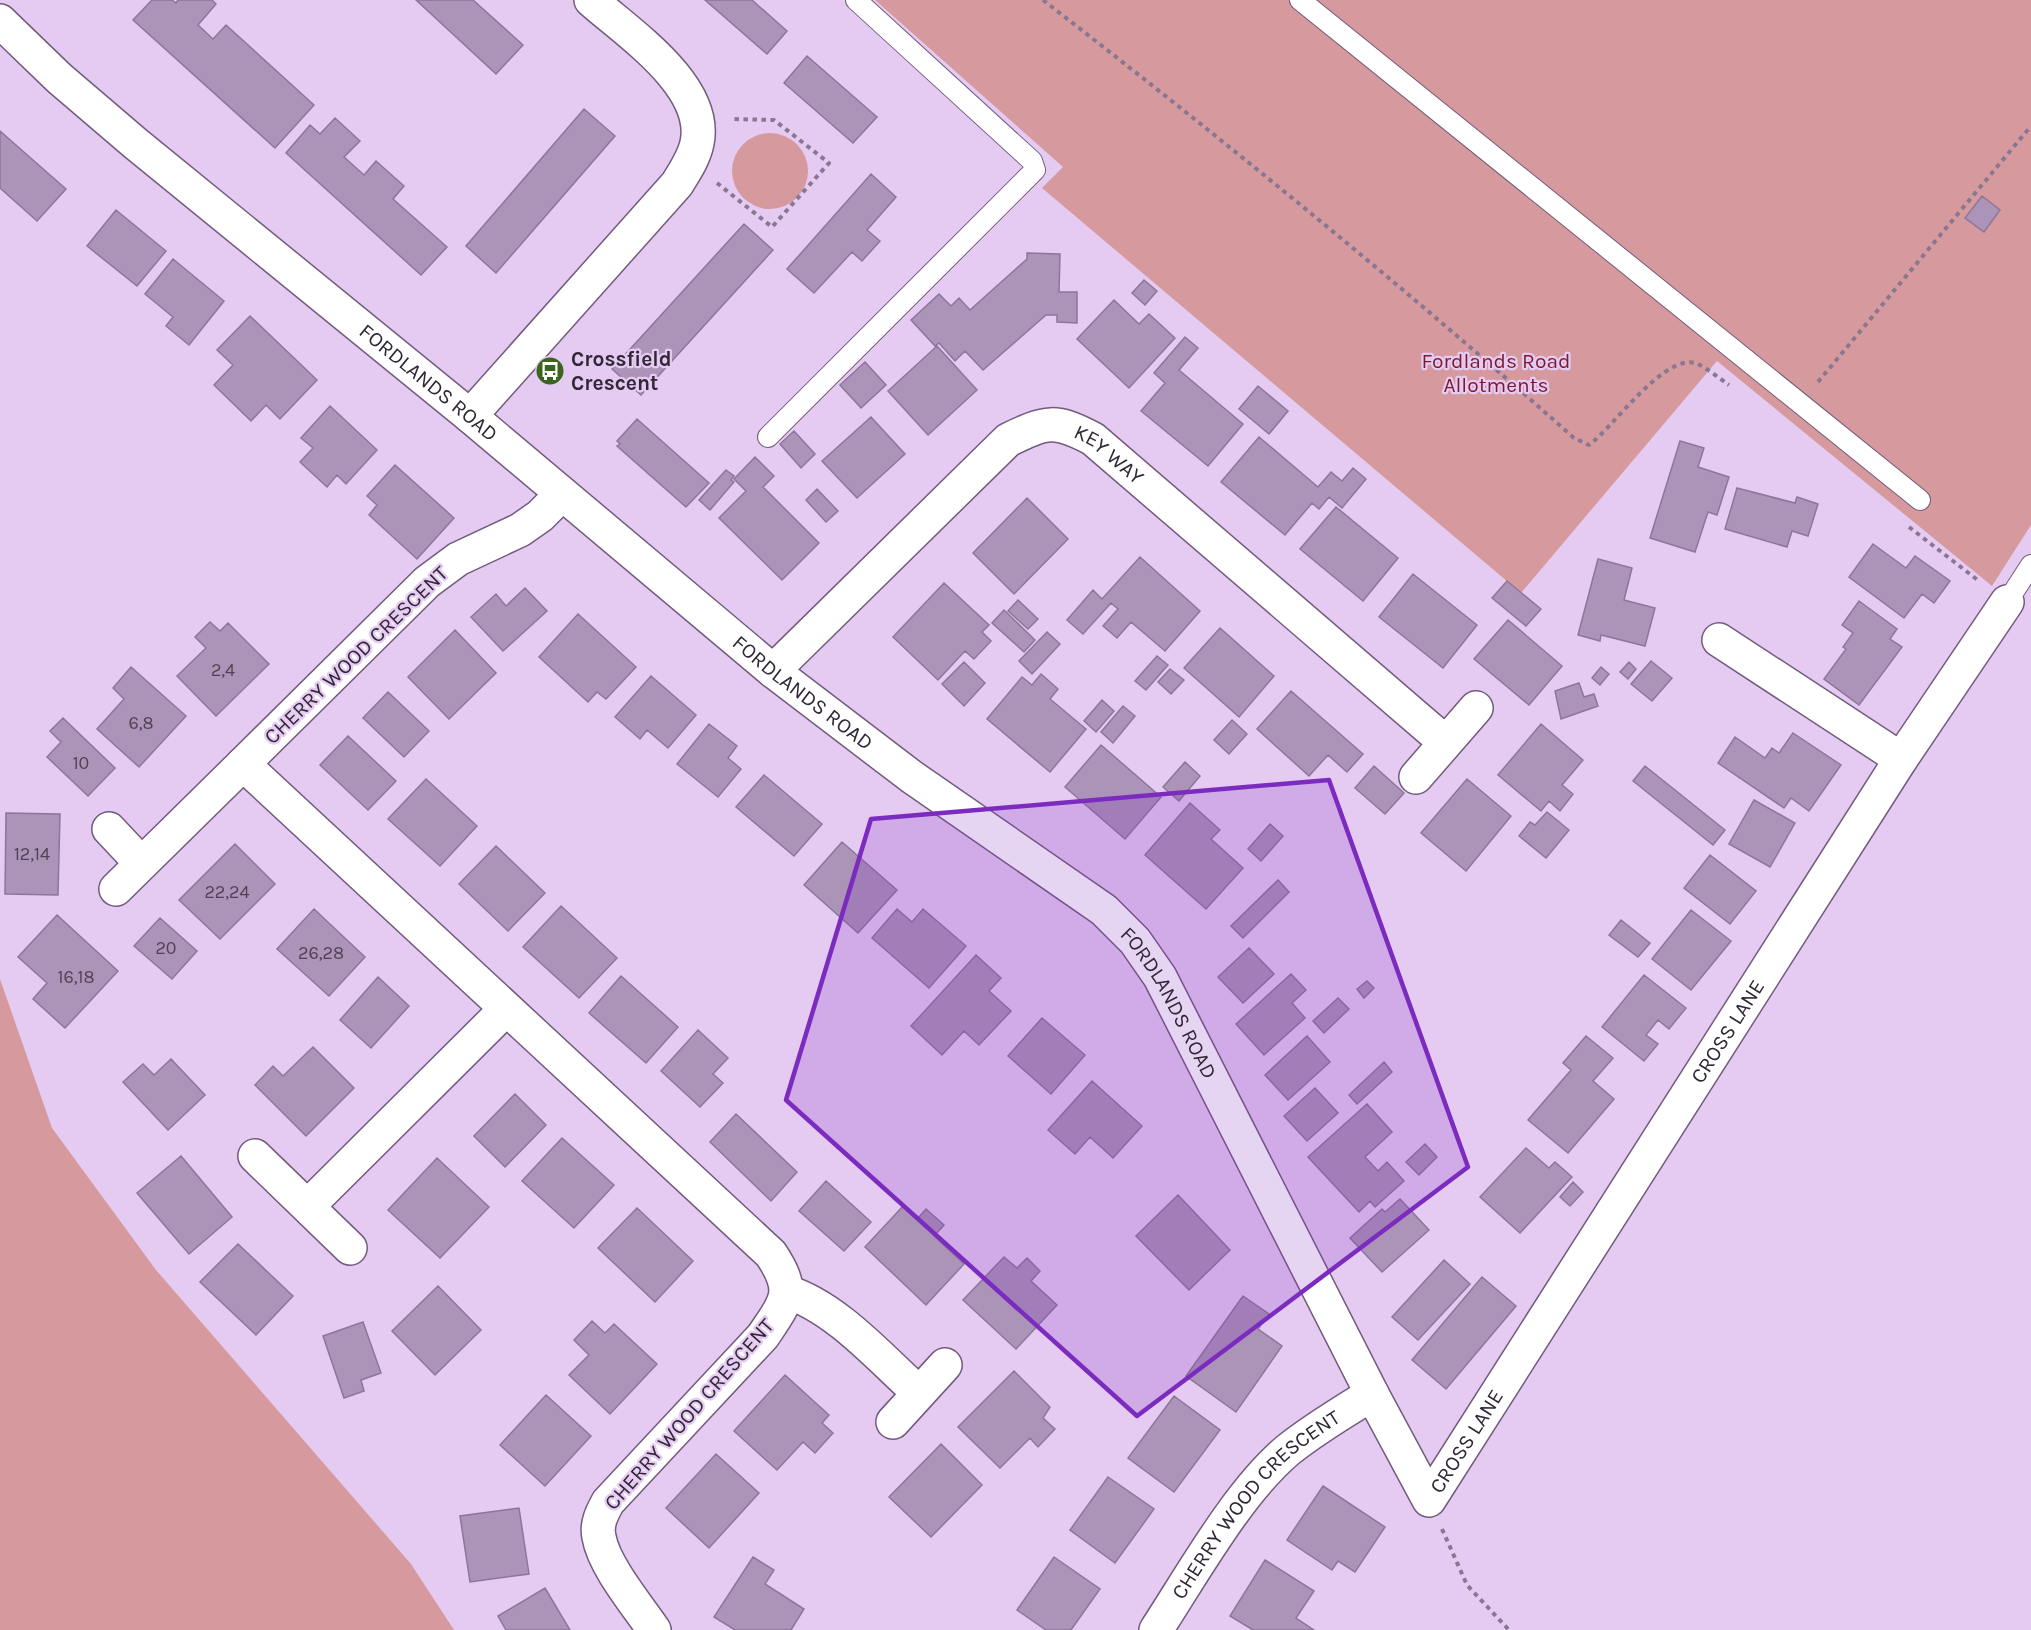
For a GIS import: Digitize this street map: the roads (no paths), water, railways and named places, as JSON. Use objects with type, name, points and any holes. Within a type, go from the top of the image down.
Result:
[{"type":"street","points":[[470,416],[677,184],[691,162],[698,141],[697,118],[688,92],[672,72],[591,0]]},
{"type":"street","name":"FORDLANDS ROAD","points":[[0,21],[59,78],[135,143],[470,416],[773,670],[912,777],[1095,903],[1135,941],[1160,977],[1372,1394],[1429,1500]]},
{"type":"street","name":"KEY WAY","points":[[773,670],[1008,440],[1036,426],[1065,424],[1093,439],[1445,742]]},
{"type":"street","name":"CHERRY WOOD CRESCENT","points":[[116,889],[427,582],[458,559],[520,530],[540,516],[562,494]]},
{"type":"street","name":"CROSS LANE","points":[[1429,1500],[1901,759],[2007,602]]},
{"type":"street","points":[[1719,640],[1901,759]]},
{"type":"street","points":[[1416,777],[1476,708]]},
{"type":"street","points":[[243,764],[771,1254],[784,1274],[787,1292],[805,1297],[827,1312],[919,1393]]},
{"type":"street","points":[[109,829],[141,863]]},
{"type":"street","points":[[308,1206],[506,1008]]},
{"type":"street","points":[[255,1155],[350,1248]]},
{"type":"street","name":"CHERRY WOOD CRESCENT","points":[[654,1630],[606,1557],[598,1536],[599,1517],[608,1502],[763,1336],[779,1312],[787,1292]]},
{"type":"street","points":[[893,1422],[945,1365]]},
{"type":"street","name":"CHERRY WOOD CRESCENT","points":[[1156,1630],[1224,1527],[1257,1484],[1287,1452],[1332,1418],[1372,1394]]},
{"type":"lane","points":[[768,437],[1035,170],[1032,160],[856,0]]},
{"type":"lane","points":[[1300,0],[1920,500]]},
{"type":"lane","name":"CROSS LANE","points":[[2007,602],[2031,565]]},
{"type":"place","name":"Crossfield Crescent","points":[[550,371]]},
{"type":"park label","name":"Fordlands Road Allotments","points":[[1496,373]]}]
